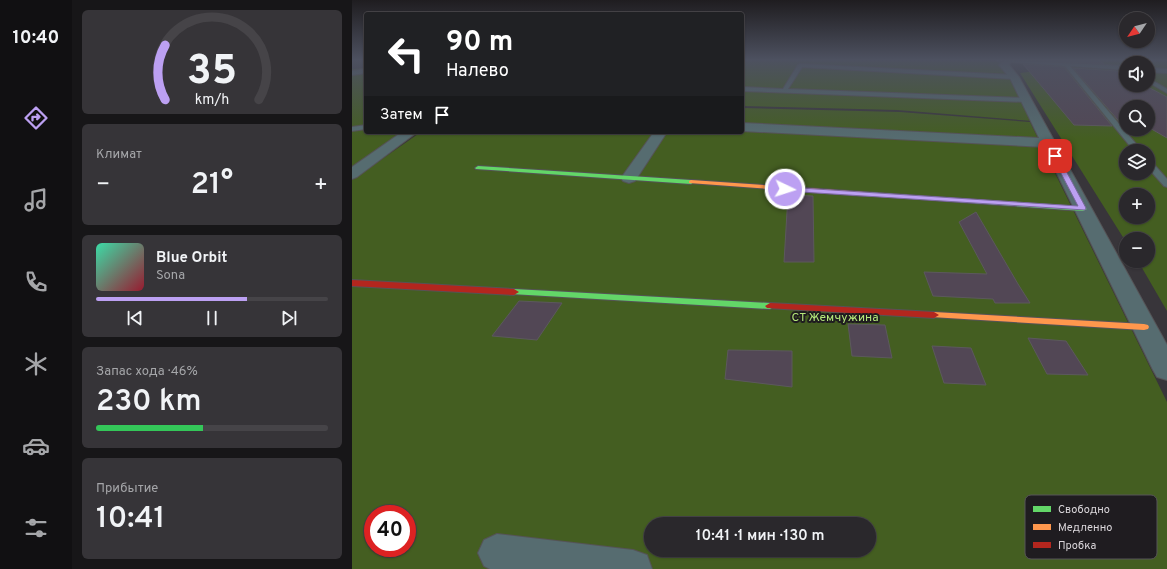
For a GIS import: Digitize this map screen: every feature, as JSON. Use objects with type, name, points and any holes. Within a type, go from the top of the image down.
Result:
[{"type":"street","points":[[1019,87],[1167,370]]},
{"type":"street","points":[[744,127],[1048,143]]},
{"type":"street","points":[[352,174],[408,134]]},
{"type":"street","points":[[629,178],[660,134]]},
{"type":"street","points":[[478,168],[1082,208]]},
{"type":"street","points":[[352,282],[1144,327]]},
{"type":"street","points":[[497,553],[633,569]]},
{"type":"lane","points":[[785,90],[787,87]]},
{"type":"lane","points":[[1086,87],[1132,144]]},
{"type":"lane","points":[[744,89],[1026,100]]},
{"type":"lane","points":[[352,129],[364,127]]},
{"type":"lane","points":[[1155,171],[1167,184]]},
{"type":"green space","points":[[352,87],[364,87],[364,134],[416,134],[352,178]]},
{"type":"green space","points":[[744,87],[1017,87],[1033,121],[897,110],[744,106]]},
{"type":"green space","points":[[1029,87],[1119,87],[1119,92],[1155,92],[1155,87],[1167,87],[1167,311],[1142,268],[1155,268],[1155,232],[1120,232]]},
{"type":"green space","name":"СТ Жемчужина","points":[[744,108],[900,112],[1030,122],[1167,402],[1167,569],[352,569],[352,180],[418,134],[744,134]]},
{"type":"building","points":[[1042,87],[1080,87],[1112,126],[1074,125]]},
{"type":"building","points":[[1089,87],[1119,87],[1119,92],[1155,92],[1155,91],[1167,97],[1167,138],[1155,131],[1155,100],[1119,100],[1119,121]]},
{"type":"building","points":[[788,195],[813,196],[814,262],[784,262]]},
{"type":"building","points":[[976,212],[1030,303],[995,303],[993,299],[933,296],[924,272],[987,274],[959,222]]},
{"type":"building","points":[[519,301],[562,303],[537,340],[492,336]]},
{"type":"building","points":[[848,324],[885,325],[892,358],[852,356]]},
{"type":"building","points":[[1028,338],[1066,341],[1088,375],[1047,374]]},
{"type":"building","points":[[932,346],[971,348],[986,385],[944,383]]},
{"type":"building","points":[[728,350],[792,351],[792,387],[725,379]]},
{"type":"traffic: fast","points":[[478,168],[691,182]]},
{"type":"traffic: fast","points":[[864,194],[1083,209]]},
{"type":"traffic: fast","points":[[514,292],[770,306]]},
{"type":"traffic: slow","points":[[691,182],[864,194]]},
{"type":"traffic: slow","points":[[934,315],[1144,327]]},
{"type":"traffic: jam","points":[[352,283],[514,292]]},
{"type":"traffic: jam","points":[[770,306],[934,315]]},
{"type":"route","points":[[785,189],[1082,208],[1055,156]]}]
